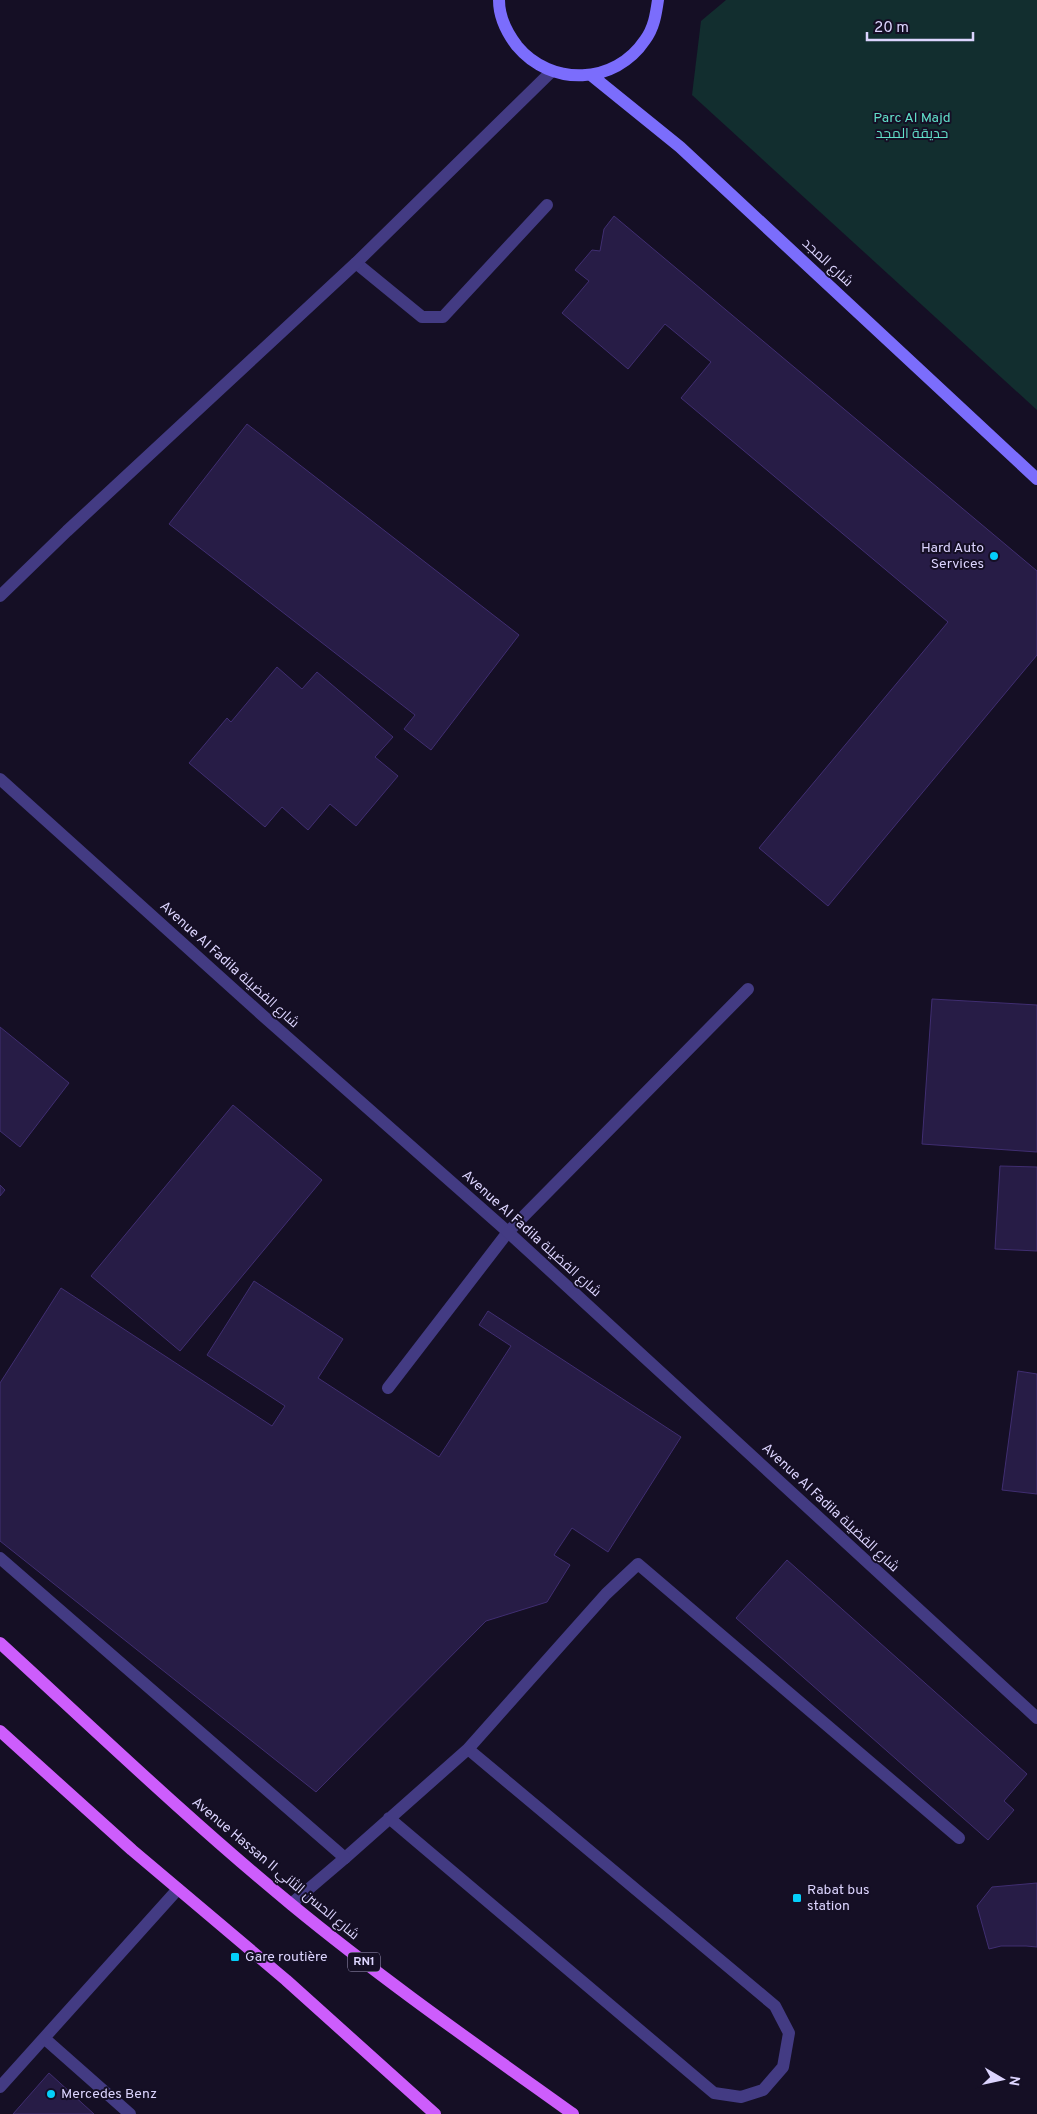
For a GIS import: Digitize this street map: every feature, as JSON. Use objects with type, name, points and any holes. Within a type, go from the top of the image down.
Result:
[{"type":"main road","points":[[496,3],[508,35],[526,57],[551,72],[571,76],[591,76],[613,69],[631,56],[646,39],[655,19],[658,0]]},
{"type":"main road","name":"شارع المجد","points":[[591,76],[680,147],[1037,479]]},
{"type":"main road","name":"Avenue Hassan II شارع الحسن الثاني","points":[[0,1643],[166,1796],[291,1904],[440,2020],[573,2114]]},
{"type":"main road","points":[[0,1731],[132,1850],[286,1980],[435,2114]]},
{"type":"street","points":[[0,596],[66,531],[356,263],[551,72]]},
{"type":"street","points":[[356,263],[422,317],[443,317],[547,205]]},
{"type":"street","name":"Avenue Al Fadila شارع الفضيلة","points":[[0,779],[261,1014],[508,1232],[1037,1718]]},
{"type":"street","points":[[388,1388],[508,1232],[748,989]]},
{"type":"street","points":[[0,1558],[345,1858]]},
{"type":"street","points":[[291,1904],[468,1749],[606,1594],[638,1564],[959,1838]]},
{"type":"street","points":[[389,1818],[714,2093],[741,2097],[763,2090],[783,2067],[789,2033],[775,2006],[468,1749]]},
{"type":"street","points":[[0,2087],[178,1889]]},
{"type":"street","points":[[44,2038],[130,2114]]},
{"type":"green space","name":"Parc Al Majd حديقة المجد","points":[[726,0],[1037,0],[1037,410],[692,95],[701,21]]},
{"type":"building","points":[[614,216],[1037,571],[1037,655],[828,906],[759,848],[948,622],[681,398],[711,362],[665,324],[628,369],[562,313],[589,281],[575,270],[592,250],[600,251],[604,229]]},
{"type":"building","points":[[247,424],[519,635],[431,750],[404,729],[415,715],[169,524]]},
{"type":"building","points":[[277,667],[302,689],[317,672],[393,737],[375,757],[398,776],[356,826],[330,804],[308,830],[282,807],[265,827],[189,763],[227,718],[231,722]]},
{"type":"building","points":[[932,999],[1037,1005],[1037,1152],[922,1144]]},
{"type":"building","points":[[0,1027],[69,1083],[20,1147],[0,1131]]},
{"type":"building","points":[[233,1105],[322,1180],[180,1351],[91,1276]]},
{"type":"building","points":[[1000,1166],[1037,1167],[1037,1251],[995,1249]]},
{"type":"building","points":[[0,1185],[5,1190],[0,1196]]},
{"type":"building","points":[[254,1281],[343,1339],[318,1378],[439,1457],[511,1346],[479,1325],[488,1311],[681,1437],[608,1552],[572,1528],[554,1555],[570,1565],[547,1602],[486,1621],[316,1792],[0,1541],[0,1383],[61,1288],[272,1426],[285,1406],[207,1355]]},
{"type":"building","points":[[1018,1371],[1037,1374],[1037,1494],[1002,1490]]},
{"type":"building","points":[[787,1560],[1027,1774],[1004,1801],[1014,1810],[988,1840],[736,1618]]},
{"type":"building","points":[[1037,1883],[1037,1947],[1001,1946],[989,1949],[977,1906],[992,1887]]},
{"type":"building","name":"Mercedes Benz","points":[[49,2073],[94,2114],[13,2114]]},
{"type":"place","name":"Hard Auto Services","points":[[994,556]]},
{"type":"place","name":"Rabat bus station","points":[[797,1898]]},
{"type":"place","name":"Gare routière","points":[[235,1957]]},
{"type":"place","name":"Mercedes Benz","points":[[51,2094]]}]
